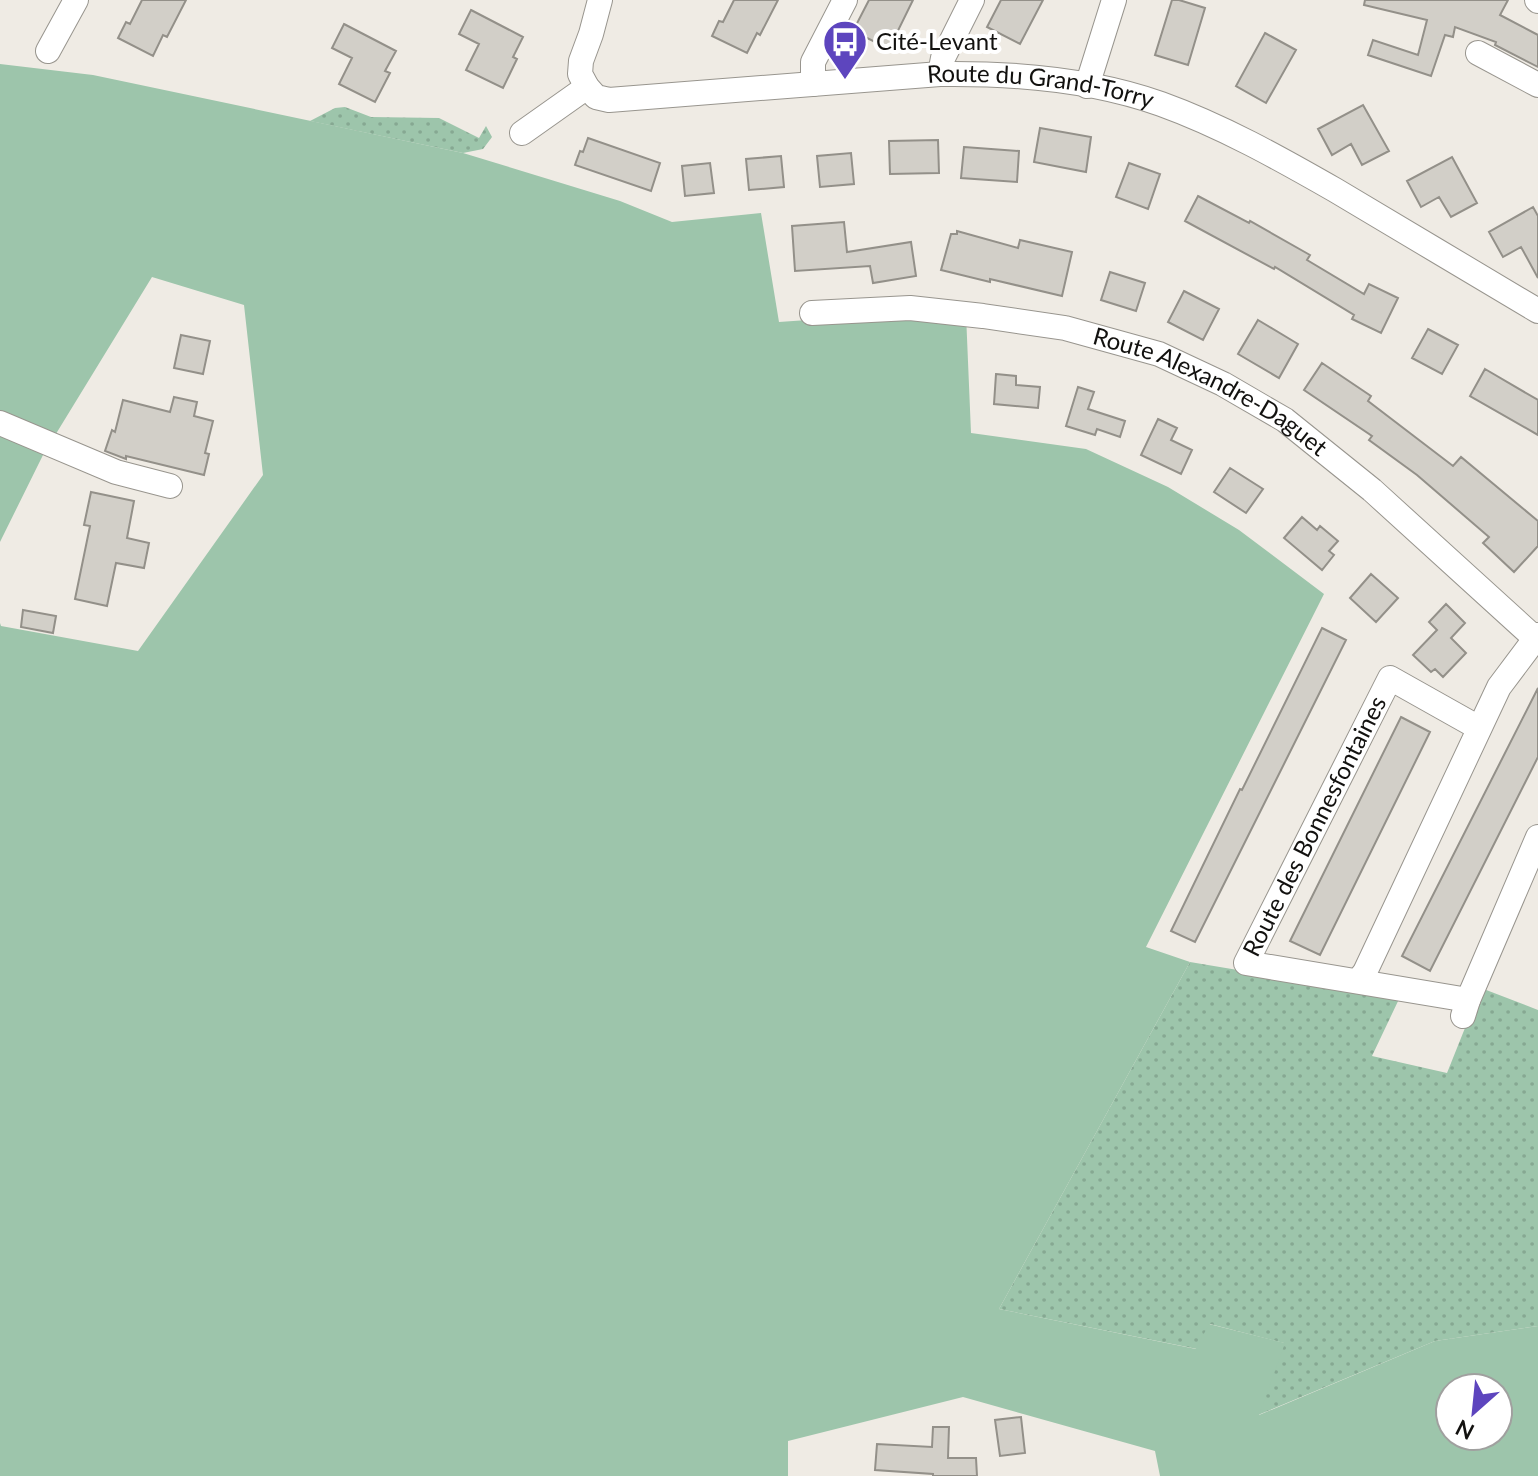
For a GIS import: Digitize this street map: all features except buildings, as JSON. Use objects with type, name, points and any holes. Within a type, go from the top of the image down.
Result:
[{"type":"street","points":[[48,51],[76,0]]},
{"type":"street","points":[[522,133],[587,87],[580,74],[581,61],[600,0]]},
{"type":"street","points":[[813,84],[813,62],[845,0]]},
{"type":"street","points":[[940,74],[943,58],[972,0]]},
{"type":"street","points":[[1087,86],[1114,0]]},
{"type":"street","points":[[1478,53],[1538,85]]},
{"type":"street","name":"Route du Grand-Torry","points":[[587,87],[596,97],[609,100],[940,74],[1044,79],[1087,86],[1160,104],[1214,125],[1274,155],[1538,311]]},
{"type":"street","name":"Route Alexandre-Daguet","points":[[812,313],[910,308],[983,316],[1065,328],[1159,354],[1223,384],[1285,420],[1372,490],[1537,638]]},
{"type":"street","points":[[0,423],[116,472],[170,486]]},
{"type":"street","points":[[1358,981],[1365,972],[1499,687],[1537,638]]},
{"type":"street","name":"Route des Bonnesfontaines","points":[[1479,728],[1390,678],[1246,963],[1358,981],[1465,1008],[1538,837]]},
{"type":"green space","points":[[0,64],[93,75],[463,153],[620,201],[672,222],[761,213],[779,322],[936,311],[966,314],[971,433],[1086,449],[1168,487],[1239,530],[1324,594],[1146,947],[1190,962],[999,1309],[1196,1349],[1209,1324],[1285,1343],[1259,1415],[1435,1341],[1538,1326],[1538,1476],[1160,1476],[1155,1451],[963,1397],[788,1441],[788,1476],[0,1476],[0,623],[1,626],[138,651],[263,475],[244,305],[152,277],[43,455],[0,542]]},
{"type":"green space","points":[[345,107],[371,117],[439,118],[479,138],[486,126],[492,137],[483,149],[463,153],[310,121],[335,108]]},
{"type":"green space","points":[[1190,962],[1400,997],[1372,1056],[1447,1073],[1481,988],[1538,1010],[1538,1326],[1435,1341],[1258,1415],[1284,1343],[1210,1324],[1197,1349],[999,1309]]},
{"type":"place","name":"Cité-Levant","points":[[845,81]]}]
